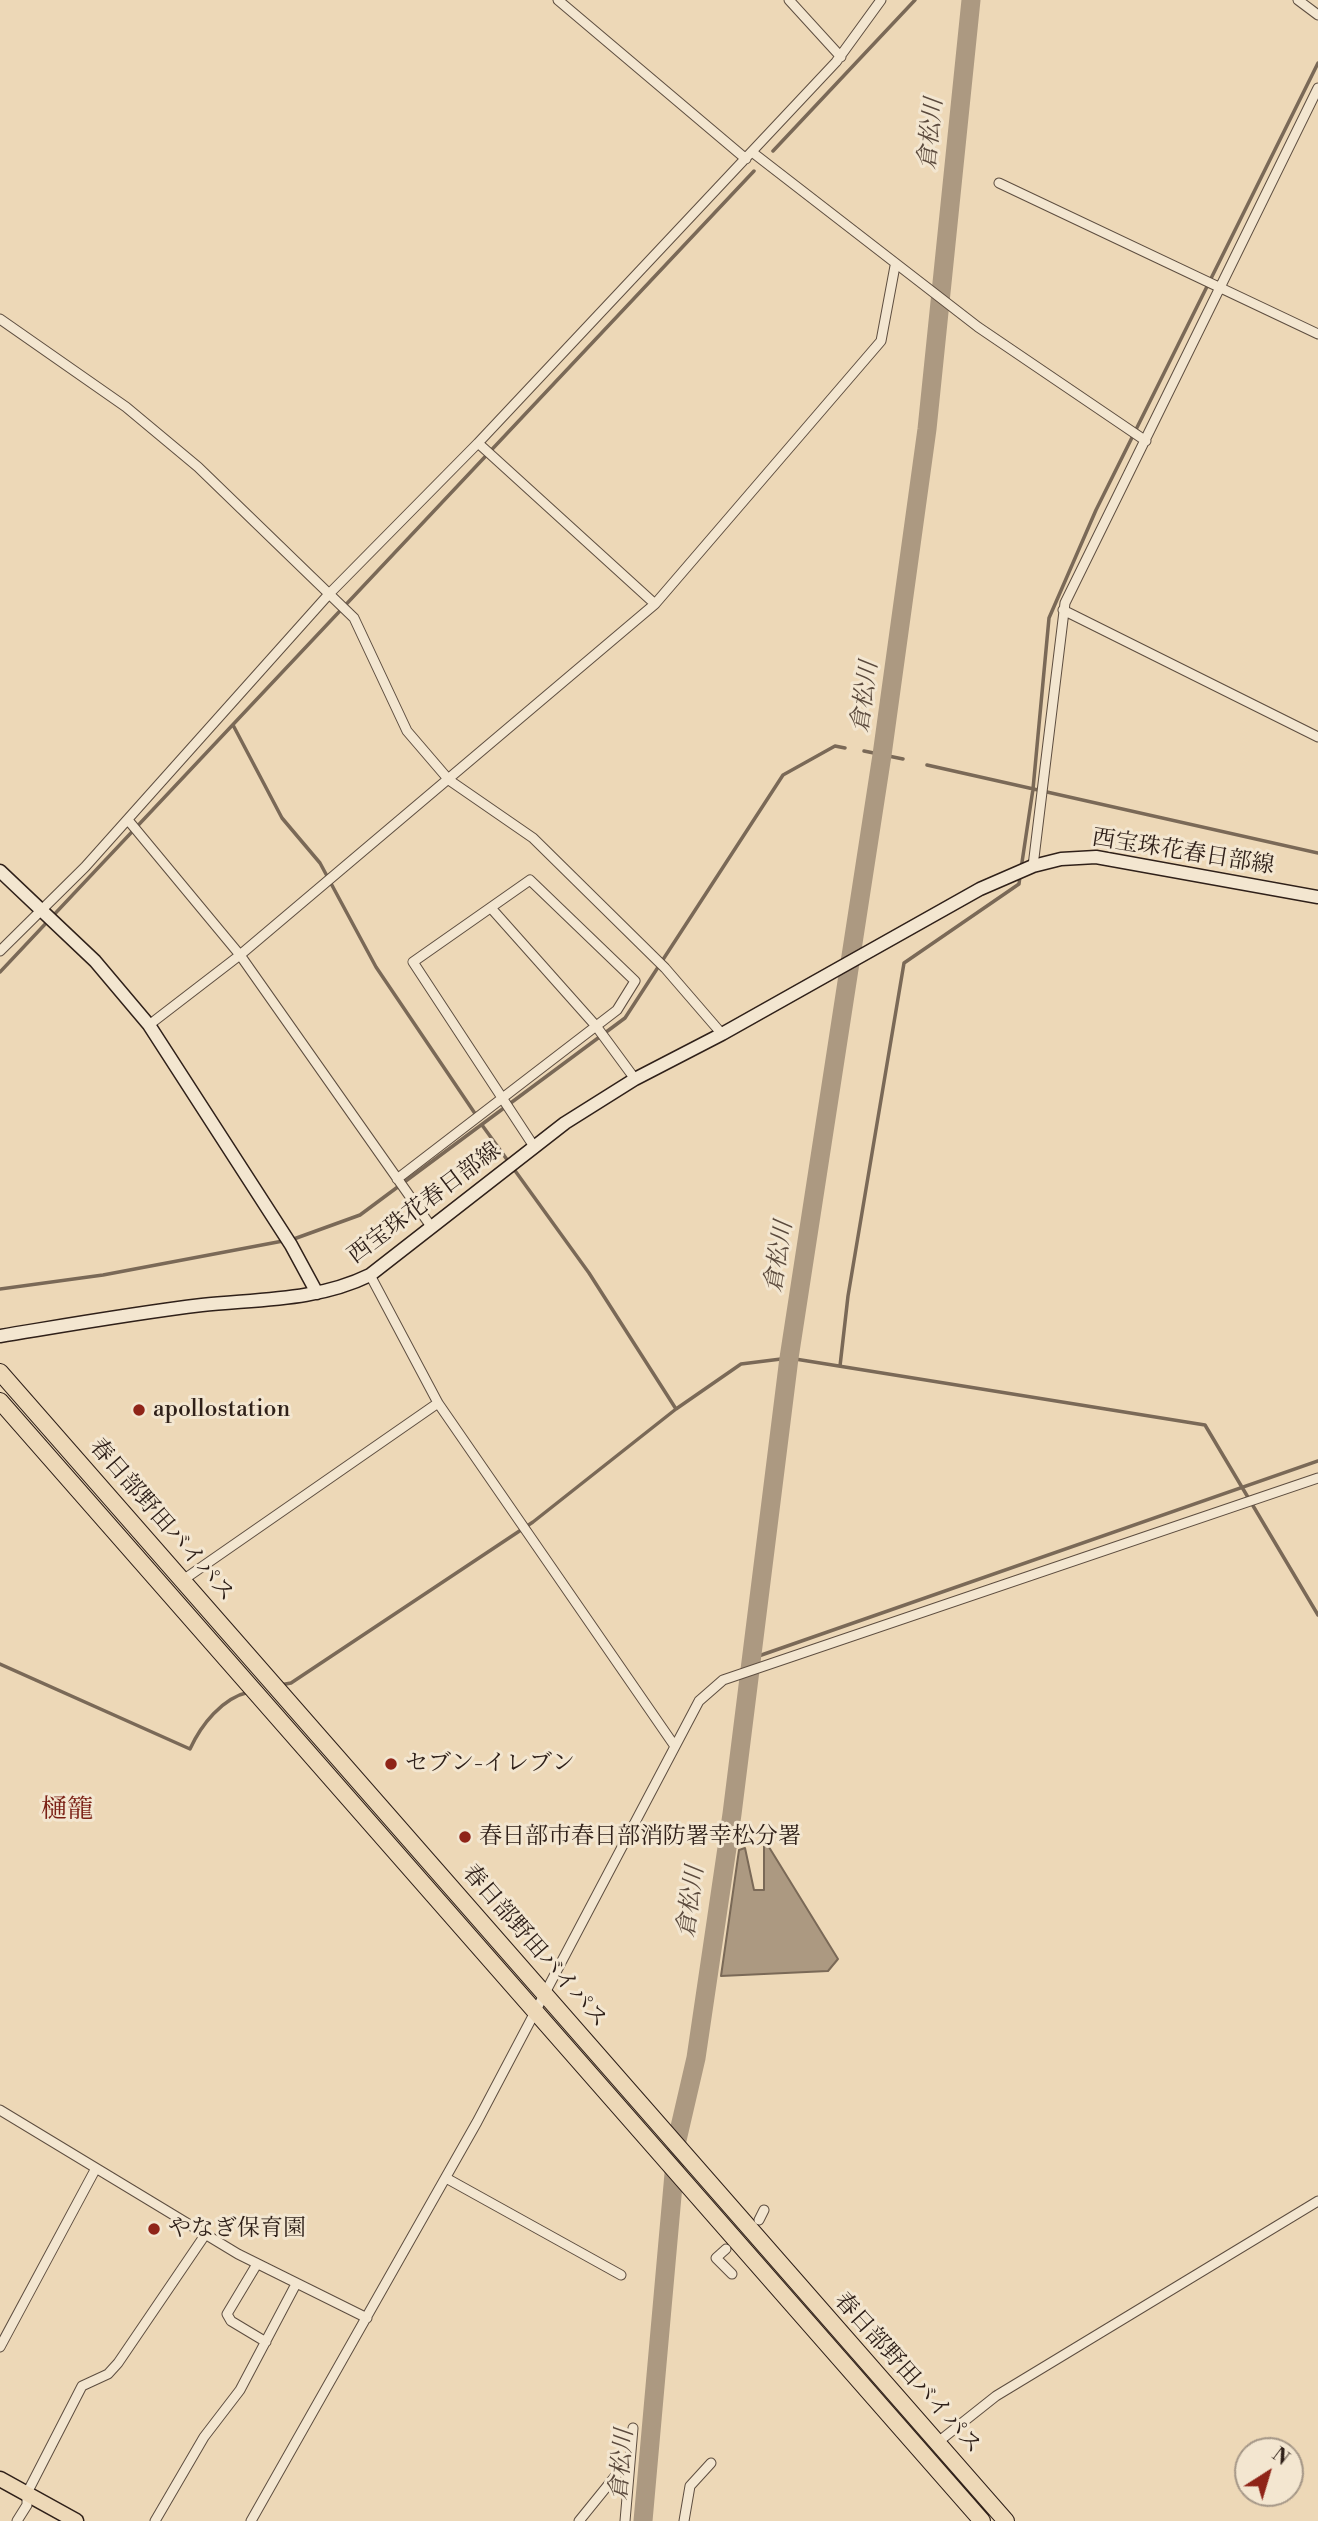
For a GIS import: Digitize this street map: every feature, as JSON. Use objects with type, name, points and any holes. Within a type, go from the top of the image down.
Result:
[{"type":"highway","name":"春日部野田バイパス","points":[[0,1372],[1006,2521]]},
{"type":"highway","name":"春日部野田バイパス","points":[[0,1401],[982,2521]]},
{"type":"main road","name":"西宝珠花春日部線","points":[[0,1336],[200,1305],[343,1288],[370,1275],[430,1225],[565,1123],[635,1079],[722,1034],[827,972],[980,888],[1033,866],[1061,859],[1096,857],[1318,897]]},
{"type":"main road","points":[[0,871],[95,961],[149,1025],[291,1245],[317,1293]]},
{"type":"main road","points":[[0,2479],[76,2521]]},
{"type":"street","points":[[558,0],[749,156],[895,266],[978,327],[1143,439]]},
{"type":"street","points":[[789,0],[841,57]]},
{"type":"street","points":[[0,951],[128,820],[329,594],[481,445],[841,57],[881,0]]},
{"type":"street","points":[[1298,0],[1318,15]]},
{"type":"street","points":[[1033,866],[1063,610],[1143,439],[1318,88]]},
{"type":"street","points":[[999,183],[1318,334]]},
{"type":"street","points":[[149,1025],[240,955],[655,604],[881,341],[895,266]]},
{"type":"street","points":[[0,319],[126,407],[188,459],[349,612],[355,618],[407,731],[449,780],[533,838],[666,968],[722,1034]]},
{"type":"street","points":[[481,445],[655,604]]},
{"type":"street","points":[[1063,610],[1318,737]]},
{"type":"street","points":[[128,820],[240,955],[430,1225]]},
{"type":"street","points":[[397,1179],[479,1119],[502,1097],[617,1010],[635,981],[530,880],[413,962],[502,1097],[535,1148]]},
{"type":"street","points":[[491,908],[596,1026],[635,1079]]},
{"type":"street","points":[[370,1275],[438,1403],[674,1745]]},
{"type":"street","points":[[183,1580],[438,1403]]},
{"type":"street","points":[[251,2521],[446,2178],[699,1701],[723,1680],[774,1661],[1078,1562],[1318,1478]]},
{"type":"street","points":[[0,2110],[205,2235],[367,2319]]},
{"type":"street","points":[[0,2347],[95,2169]]},
{"type":"street","points":[[446,2178],[621,2275]]},
{"type":"street","points":[[938,2442],[996,2396],[1318,2201]]},
{"type":"street","points":[[758,2220],[764,2210]]},
{"type":"street","points":[[17,2521],[27,2505],[27,2493],[82,2386],[108,2374],[118,2363],[205,2235]]},
{"type":"street","points":[[726,2249],[716,2258],[732,2274]]},
{"type":"street","points":[[257,2264],[227,2314],[231,2321],[266,2342]]},
{"type":"street","points":[[155,2521],[204,2437],[240,2390],[296,2284]]},
{"type":"street","points":[[625,2521],[633,2428]]},
{"type":"street","points":[[579,2521],[631,2457]]},
{"type":"street","points":[[684,2521],[690,2486],[711,2463]]},
{"type":"shaded area","points":[[764,1839],[838,1959],[828,1971],[721,1976],[739,1850],[745,1848],[754,1890],[764,1890]]},
{"type":"waterway","points":[[773,151],[915,0]]},
{"type":"waterway","name":"倉松川","points":[[643,2521],[677,2140],[696,2058],[732,1814],[789,1358],[882,755],[927,429],[971,0]]},
{"type":"waterway","points":[[1021,869],[1033,789],[1049,618],[1096,510],[1318,63]]},
{"type":"waterway","points":[[0,972],[754,171]]},
{"type":"waterway","points":[[233,725],[282,818],[320,863],[376,967],[476,1115]]},
{"type":"waterway","points":[[291,1240],[360,1215],[625,1018],[783,775],[835,746],[845,748]]},
{"type":"waterway","name":"倉松川","points":[[864,751],[903,759]]},
{"type":"waterway","points":[[927,765],[1318,853]]},
{"type":"waterway","points":[[840,1366],[848,1296],[904,963],[1019,884],[1020,876]]},
{"type":"waterway","points":[[482,1125],[589,1273],[676,1409]]},
{"type":"waterway","points":[[0,1289],[103,1275],[283,1241]]},
{"type":"waterway","points":[[280,1685],[291,1683],[533,1522],[676,1409],[741,1364],[789,1358],[1205,1425],[1318,1615]]},
{"type":"waterway","points":[[750,1659],[1318,1461]]},
{"type":"waterway","points":[[0,1664],[190,1749],[200,1731],[221,1706],[249,1692]]},
{"type":"place","name":"apollostation","points":[[139,1410]]},
{"type":"place","name":"セブン-イレブン","points":[[391,1764]]},
{"type":"place","name":"春日部市春日部消防署幸松分署","points":[[465,1837]]},
{"type":"place","name":"やなぎ保育園","points":[[154,2229]]},
{"type":"district","name":"樋籠","points":[[67,1811]]}]
